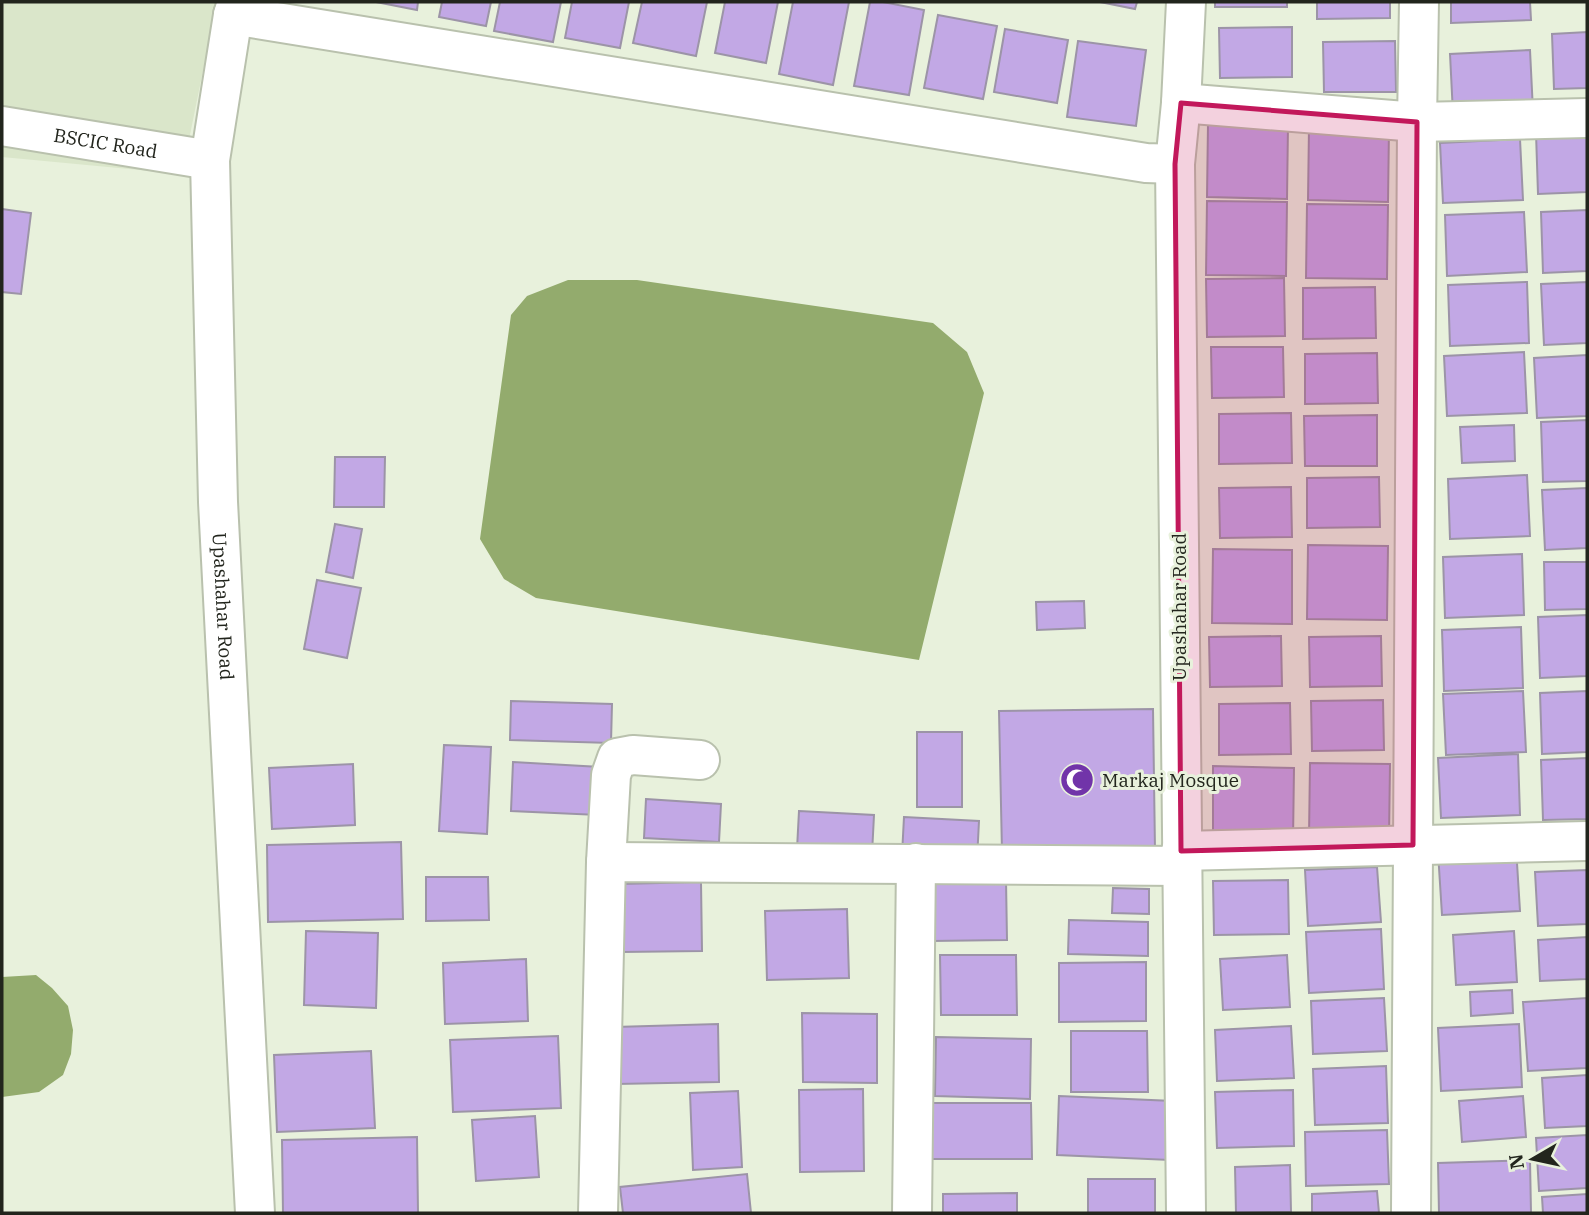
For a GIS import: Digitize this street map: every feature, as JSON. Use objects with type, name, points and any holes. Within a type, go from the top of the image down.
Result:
[{"type":"street","name":"Upashahar Road","points":[[1186,2],[1175,164],[1186,1213]]},
{"type":"street","points":[[1411,1213],[1419,2]]},
{"type":"street","name":"Upashahar Road","points":[[235,8],[210,160],[218,502],[255,1213]]},
{"type":"street","points":[[235,8],[1146,163],[1175,164]]},
{"type":"street","points":[[1181,103],[1417,122],[1587,118]]},
{"type":"street","name":"BSCIC Road","points":[[2,126],[210,160]]},
{"type":"street","points":[[598,1213],[606,862],[611,775],[617,758],[633,755],[700,760]]},
{"type":"street","points":[[606,862],[916,863],[1181,858],[1413,845],[1587,841]]},
{"type":"street","points":[[912,1213],[916,863]]},
{"type":"highlighted area","points":[[1181,103],[1417,122],[1413,845],[1181,851],[1175,164]]},
{"type":"shaded area","points":[[2,2],[217,2],[182,174],[2,157]]},
{"type":"shaded area","points":[[568,280],[637,280],[933,323],[967,352],[984,393],[919,660],[536,598],[504,579],[480,539],[511,315],[527,296]]},
{"type":"shaded area","points":[[36,975],[68,1006],[73,1030],[71,1054],[63,1075],[39,1092],[2,1097],[2,977]]},
{"type":"building","points":[[376,2],[418,2],[417,10]]},
{"type":"building","points":[[442,2],[491,2],[486,26],[439,17]]},
{"type":"building","points":[[500,2],[561,2],[553,42],[494,31]]},
{"type":"building","points":[[572,2],[629,2],[620,48],[565,38]]},
{"type":"building","points":[[642,2],[707,2],[696,56],[633,43]]},
{"type":"building","points":[[725,2],[778,2],[766,63],[715,53]]},
{"type":"building","points":[[793,2],[849,2],[833,85],[779,74]]},
{"type":"building","points":[[870,2],[924,10],[909,95],[854,86]]},
{"type":"building","points":[[1100,2],[1137,2],[1135,9]]},
{"type":"building","points":[[1215,2],[1287,2],[1287,7],[1215,7]]},
{"type":"building","points":[[1317,2],[1390,2],[1390,18],[1317,19]]},
{"type":"building","points":[[1451,2],[1530,2],[1531,20],[1451,23]]},
{"type":"building","points":[[938,15],[997,26],[983,99],[924,88]]},
{"type":"building","points":[[1292,27],[1292,77],[1220,78],[1219,28]]},
{"type":"building","points":[[1005,29],[1068,40],[1057,103],[994,92]]},
{"type":"building","points":[[1587,32],[1587,88],[1554,89],[1552,34]]},
{"type":"building","points":[[1078,41],[1146,50],[1136,126],[1067,117]]},
{"type":"building","points":[[1395,41],[1396,92],[1324,92],[1323,42]]},
{"type":"building","points":[[1530,50],[1533,111],[1453,114],[1450,54]]},
{"type":"building","points":[[1208,124],[1288,125],[1287,199],[1207,197]]},
{"type":"building","points":[[1309,127],[1389,128],[1388,202],[1308,200]]},
{"type":"building","points":[[1587,131],[1587,192],[1538,194],[1536,133]]},
{"type":"building","points":[[1520,139],[1523,200],[1443,203],[1440,143]]},
{"type":"building","points":[[1207,201],[1287,202],[1286,276],[1206,275]]},
{"type":"building","points":[[1307,204],[1388,205],[1387,279],[1306,278]]},
{"type":"building","points":[[2,209],[31,213],[21,294],[2,292]]},
{"type":"building","points":[[1587,210],[1587,271],[1543,273],[1541,212]]},
{"type":"building","points":[[1524,212],[1527,272],[1447,276],[1445,215]]},
{"type":"building","points":[[1284,278],[1285,336],[1207,337],[1206,279]]},
{"type":"building","points":[[1527,282],[1529,343],[1450,346],[1448,285]]},
{"type":"building","points":[[1587,282],[1587,343],[1544,345],[1541,284]]},
{"type":"building","points":[[1375,287],[1376,338],[1303,339],[1303,288]]},
{"type":"building","points":[[1211,347],[1283,347],[1284,397],[1212,398]]},
{"type":"building","points":[[1524,352],[1527,413],[1447,416],[1444,356]]},
{"type":"building","points":[[1377,353],[1378,403],[1305,404],[1305,354]]},
{"type":"building","points":[[1587,355],[1587,416],[1537,418],[1534,358]]},
{"type":"building","points":[[1291,413],[1292,463],[1219,464],[1219,414]]},
{"type":"building","points":[[1377,415],[1377,466],[1305,466],[1304,416]]},
{"type":"building","points":[[1587,420],[1587,481],[1543,482],[1541,422]]},
{"type":"building","points":[[1514,425],[1515,461],[1462,463],[1460,427]]},
{"type":"building","points":[[335,457],[385,457],[384,507],[334,507]]},
{"type":"building","points":[[1527,475],[1530,536],[1450,539],[1448,479]]},
{"type":"building","points":[[1379,477],[1380,527],[1307,528],[1307,478]]},
{"type":"building","points":[[1291,487],[1292,537],[1220,538],[1219,488]]},
{"type":"building","points":[[1587,488],[1587,548],[1545,550],[1542,490]]},
{"type":"building","points":[[335,524],[362,529],[353,578],[326,572]]},
{"type":"building","points":[[1308,545],[1388,546],[1387,620],[1307,619]]},
{"type":"building","points":[[1213,549],[1292,550],[1292,624],[1212,623]]},
{"type":"building","points":[[1522,554],[1524,615],[1445,618],[1443,557]]},
{"type":"building","points":[[1544,562],[1587,562],[1587,609],[1545,610]]},
{"type":"building","points":[[317,580],[361,588],[347,658],[304,649]]},
{"type":"building","points":[[1084,601],[1085,628],[1037,630],[1036,602]]},
{"type":"building","points":[[1587,615],[1587,676],[1540,678],[1538,617]]},
{"type":"building","points":[[1521,627],[1523,688],[1444,691],[1442,630]]},
{"type":"building","points":[[1281,636],[1282,686],[1210,687],[1209,637]]},
{"type":"building","points":[[1381,636],[1382,686],[1310,687],[1309,637]]},
{"type":"building","points":[[1523,691],[1526,752],[1446,755],[1443,694]]},
{"type":"building","points":[[1587,691],[1587,752],[1542,754],[1540,693]]},
{"type":"building","points":[[1383,700],[1384,750],[1312,751],[1311,701]]},
{"type":"building","points":[[511,701],[612,704],[611,743],[510,740]]},
{"type":"building","points":[[1290,703],[1291,754],[1219,755],[1219,704]]},
{"type":"building","name":"Markaj Mosque","points":[[1153,709],[1155,850],[1002,852],[999,711]]},
{"type":"building","points":[[917,732],[962,732],[962,807],[917,807]]},
{"type":"building","points":[[444,745],[491,747],[487,834],[439,831]]},
{"type":"building","points":[[1518,754],[1520,815],[1441,818],[1438,758]]},
{"type":"building","points":[[1587,758],[1587,819],[1543,820],[1541,760]]},
{"type":"building","points":[[513,762],[600,767],[598,815],[511,811]]},
{"type":"building","points":[[1310,763],[1390,764],[1389,838],[1309,837]]},
{"type":"building","points":[[353,764],[355,825],[272,829],[269,768]]},
{"type":"building","points":[[1213,766],[1294,768],[1293,841],[1213,840]]},
{"type":"building","points":[[646,799],[721,804],[719,842],[644,838]]},
{"type":"building","points":[[799,811],[874,815],[872,854],[797,849]]},
{"type":"building","points":[[904,817],[979,821],[977,860],[902,855]]},
{"type":"building","points":[[401,842],[403,919],[268,922],[267,845]]},
{"type":"building","points":[[1516,847],[1520,911],[1442,915],[1438,852]]},
{"type":"building","points":[[1377,867],[1381,922],[1308,926],[1305,870]]},
{"type":"building","points":[[1587,870],[1587,924],[1538,926],[1535,872]]},
{"type":"building","points":[[426,877],[488,877],[489,920],[426,921]]},
{"type":"building","points":[[1006,880],[1007,940],[931,941],[930,881]]},
{"type":"building","points":[[1288,880],[1289,934],[1214,935],[1213,881]]},
{"type":"building","points":[[701,882],[702,951],[622,952],[620,884]]},
{"type":"building","points":[[1113,888],[1149,889],[1149,914],[1112,913]]},
{"type":"building","points":[[847,909],[849,978],[767,980],[765,911]]},
{"type":"building","points":[[1069,920],[1148,922],[1148,956],[1068,954]]},
{"type":"building","points":[[1381,929],[1384,989],[1309,993],[1306,932]]},
{"type":"building","points":[[306,931],[378,933],[376,1008],[304,1005]]},
{"type":"building","points":[[1514,931],[1517,982],[1456,985],[1453,935]]},
{"type":"building","points":[[1587,937],[1587,979],[1540,981],[1538,940]]},
{"type":"building","points":[[940,955],[1016,955],[1017,1015],[941,1015]]},
{"type":"building","points":[[1287,955],[1290,1007],[1223,1010],[1220,959]]},
{"type":"building","points":[[526,959],[528,1021],[445,1024],[443,963]]},
{"type":"building","points":[[1146,962],[1146,1021],[1059,1022],[1059,963]]},
{"type":"building","points":[[1512,990],[1513,1013],[1471,1016],[1470,992]]},
{"type":"building","points":[[1384,998],[1387,1051],[1313,1054],[1311,1001]]},
{"type":"building","points":[[1587,998],[1587,1068],[1528,1071],[1523,1002]]},
{"type":"building","points":[[802,1013],[877,1014],[877,1083],[803,1082]]},
{"type":"building","points":[[718,1024],[719,1082],[616,1084],[615,1027]]},
{"type":"building","points":[[1519,1024],[1522,1087],[1441,1091],[1438,1028]]},
{"type":"building","points":[[1291,1026],[1294,1078],[1217,1081],[1215,1030]]},
{"type":"building","points":[[1071,1031],[1147,1031],[1148,1092],[1071,1092]]},
{"type":"building","points":[[558,1036],[561,1108],[453,1112],[450,1040]]},
{"type":"building","points":[[936,1037],[1031,1039],[1030,1099],[935,1096]]},
{"type":"building","points":[[371,1051],[375,1128],[277,1132],[274,1055]]},
{"type":"building","points":[[1386,1066],[1388,1123],[1315,1125],[1313,1069]]},
{"type":"building","points":[[1587,1075],[1587,1126],[1545,1128],[1542,1078]]},
{"type":"building","points":[[863,1089],[864,1171],[800,1172],[799,1090]]},
{"type":"building","points":[[1293,1090],[1294,1146],[1217,1148],[1215,1092]]},
{"type":"building","points":[[738,1091],[742,1167],[693,1170],[690,1093]]},
{"type":"building","points":[[1059,1096],[1173,1101],[1170,1160],[1057,1155]]},
{"type":"building","points":[[1523,1096],[1526,1137],[1462,1142],[1459,1101]]},
{"type":"building","points":[[932,1103],[1031,1103],[1032,1159],[932,1159]]},
{"type":"building","points":[[535,1116],[539,1177],[476,1181],[472,1120]]},
{"type":"building","points":[[1387,1130],[1389,1184],[1306,1186],[1305,1132]]},
{"type":"building","points":[[1587,1135],[1587,1188],[1539,1191],[1536,1138]]},
{"type":"building","points":[[417,1137],[418,1213],[283,1213],[282,1140]]},
{"type":"building","points":[[1530,1160],[1531,1213],[1439,1213],[1438,1163]]},
{"type":"building","points":[[1290,1165],[1291,1212],[1236,1213],[1235,1167]]},
{"type":"building","points":[[747,1174],[751,1213],[623,1213],[620,1187]]},
{"type":"building","points":[[1088,1179],[1155,1179],[1155,1213],[1088,1213]]},
{"type":"building","points":[[1377,1191],[1379,1213],[1312,1213],[1312,1194]]},
{"type":"building","points":[[1017,1193],[1017,1213],[943,1213],[943,1194]]},
{"type":"building","points":[[1587,1194],[1587,1213],[1543,1213],[1542,1197]]},
{"type":"place","name":"Markaj Mosque","points":[[1077,780]]}]
